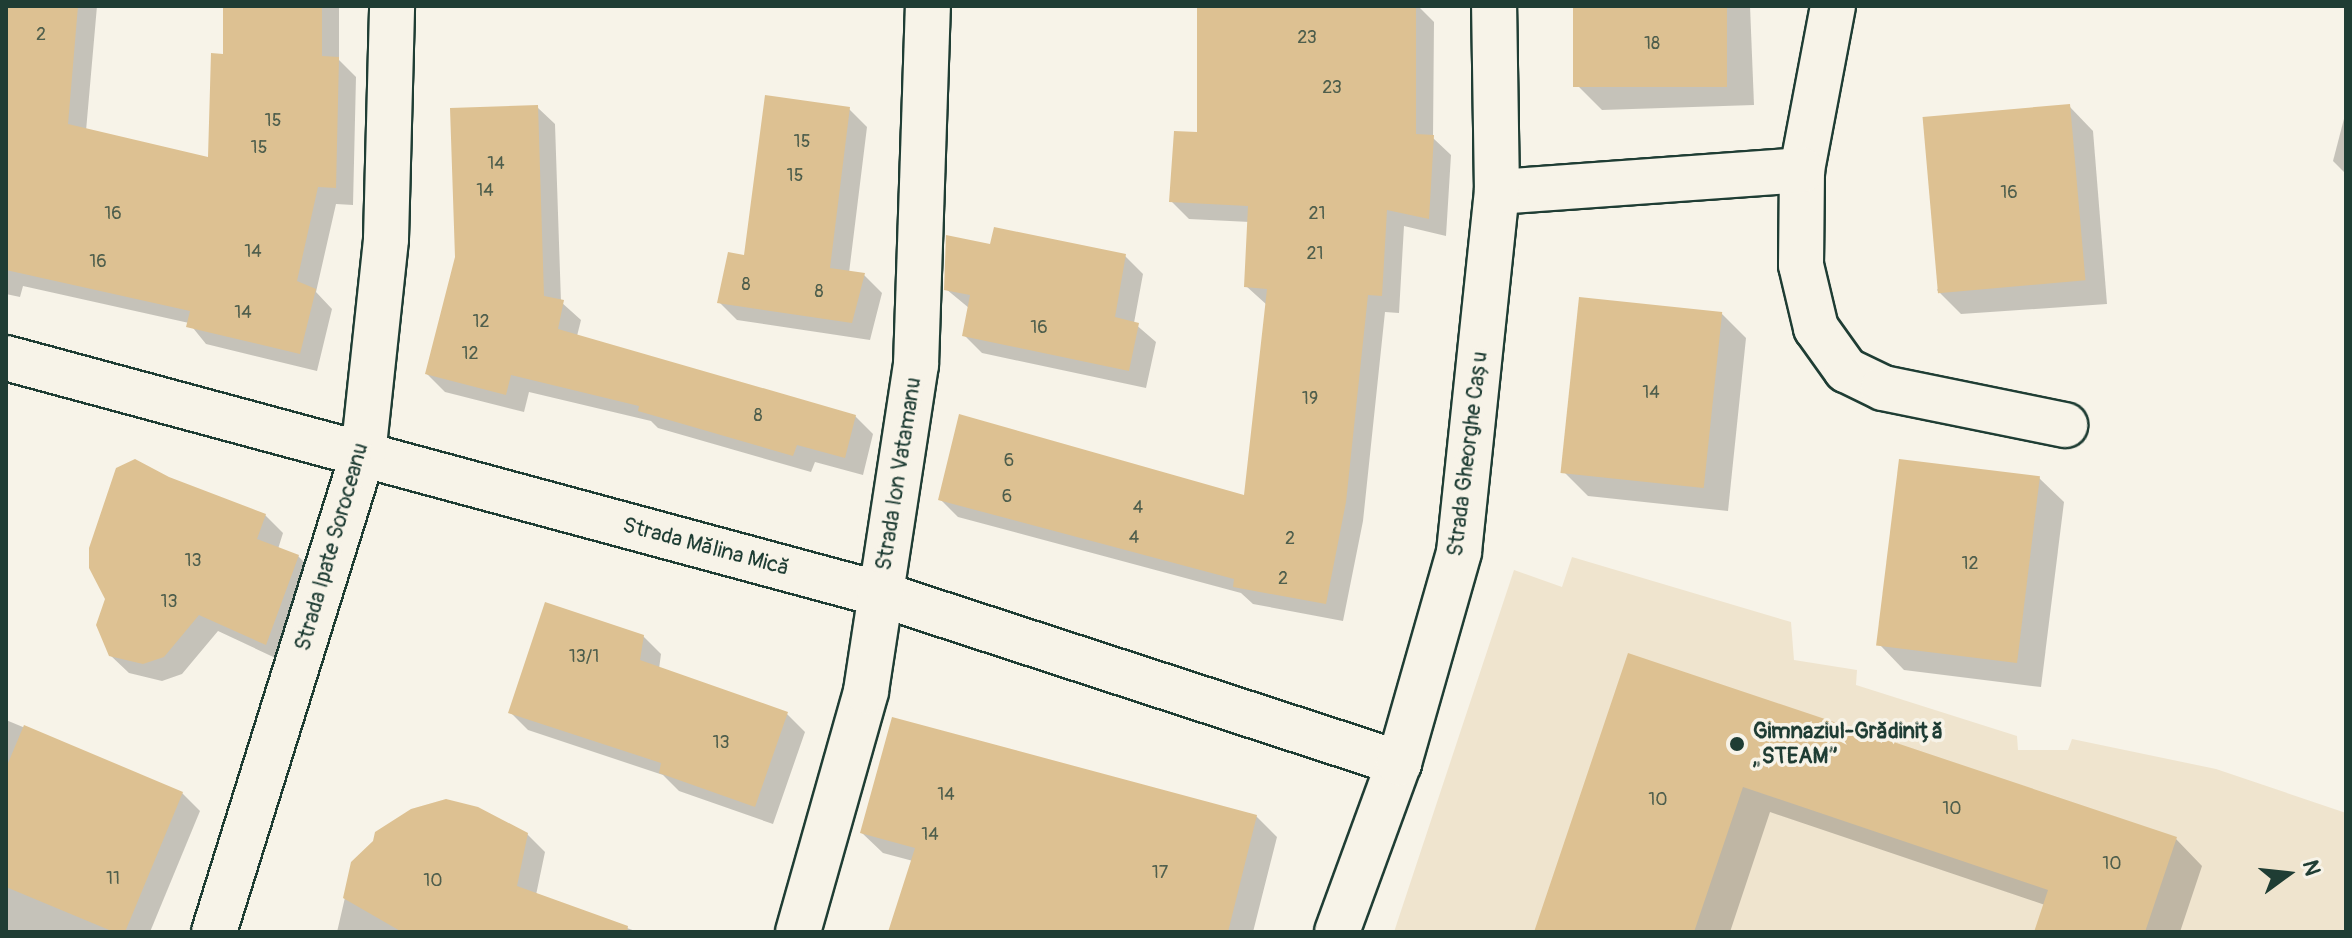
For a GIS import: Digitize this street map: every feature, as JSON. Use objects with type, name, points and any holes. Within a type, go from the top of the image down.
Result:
[{"type":"street","name":"Strada Ipate Soroceanu","points":[[214,932],[363,455],[386,239],[392,6]]},
{"type":"street","name":"Strada Ion Vatamanu","points":[[798,932],[866,691],[916,365],[928,6]]},
{"type":"street","name":"Strada Gheorghe Cașu","points":[[1337,932],[1399,763],[1459,552],[1497,192],[1494,6]]},
{"type":"street","points":[[1833,6],[1802,170],[1801,265],[1816,328],[1846,370],[1883,388],[2065,425]]},
{"type":"street","points":[[1497,192],[1802,170]]},
{"type":"street","name":"Strada Mălina Mică","points":[[6,358],[880,594],[1399,763]]},
{"type":"shaded area","name":"Gimnaziul-Grădiniță „STEAM”","points":[[1572,557],[1791,622],[1794,660],[1857,670],[1856,685],[2017,736],[2018,750],[2068,750],[2072,739],[2216,769],[2346,813],[2346,932],[1394,932],[1514,570],[1562,587]]},
{"type":"building","points":[[6,6],[78,6],[68,124],[208,157],[211,53],[223,54],[223,6],[322,6],[322,56],[339,57],[336,188],[318,187],[297,281],[316,289],[300,354],[186,327],[190,311],[6,270]]},
{"type":"building","points":[[1197,6],[1416,6],[1416,134],[1434,135],[1429,219],[1387,210],[1382,296],[1368,295],[1346,502],[1326,604],[1233,587],[1234,579],[938,500],[959,414],[1244,495],[1267,289],[1244,287],[1248,206],[1169,202],[1174,131],[1197,132]]},
{"type":"building","points":[[1573,6],[1727,6],[1727,87],[1573,87]]},
{"type":"building","points":[[765,95],[850,107],[830,268],[865,273],[852,323],[717,303],[728,252],[744,255]]},
{"type":"building","points":[[2070,104],[2085,280],[1938,293],[1923,117]]},
{"type":"building","points":[[538,105],[544,296],[564,300],[558,329],[856,415],[845,458],[797,445],[793,456],[638,411],[639,406],[511,375],[506,395],[425,374],[455,257],[450,108]]},
{"type":"building","points":[[994,227],[1126,254],[1115,317],[1139,323],[1129,371],[962,336],[970,295],[944,290],[946,235],[990,244]]},
{"type":"building","points":[[1579,297],[1722,312],[1704,488],[1560,473]]},
{"type":"building","points":[[135,459],[169,477],[266,514],[257,539],[299,555],[266,645],[199,615],[164,657],[143,664],[109,656],[96,625],[105,599],[89,568],[89,548],[116,468]]},
{"type":"building","points":[[1899,459],[2040,476],[2017,663],[1876,646]]},
{"type":"building","points":[[545,602],[644,635],[640,660],[788,712],[755,807],[659,773],[661,763],[508,713]]},
{"type":"building","points":[[1628,653],[2177,837],[2145,932],[2034,932],[2048,890],[1743,787],[1694,932],[1534,932]]},
{"type":"building","points":[[892,717],[1257,815],[1228,932],[888,932],[915,848],[860,833]]},
{"type":"building","points":[[24,725],[183,792],[125,932],[114,932],[6,887],[6,768]]},
{"type":"building","points":[[446,799],[478,807],[528,833],[517,886],[628,926],[627,932],[402,932],[343,898],[351,862],[373,841],[375,832],[411,809]]},
{"type":"place","name":"Gimnaziul-Grădiniță „STEAM”","points":[[1737,744]]}]
